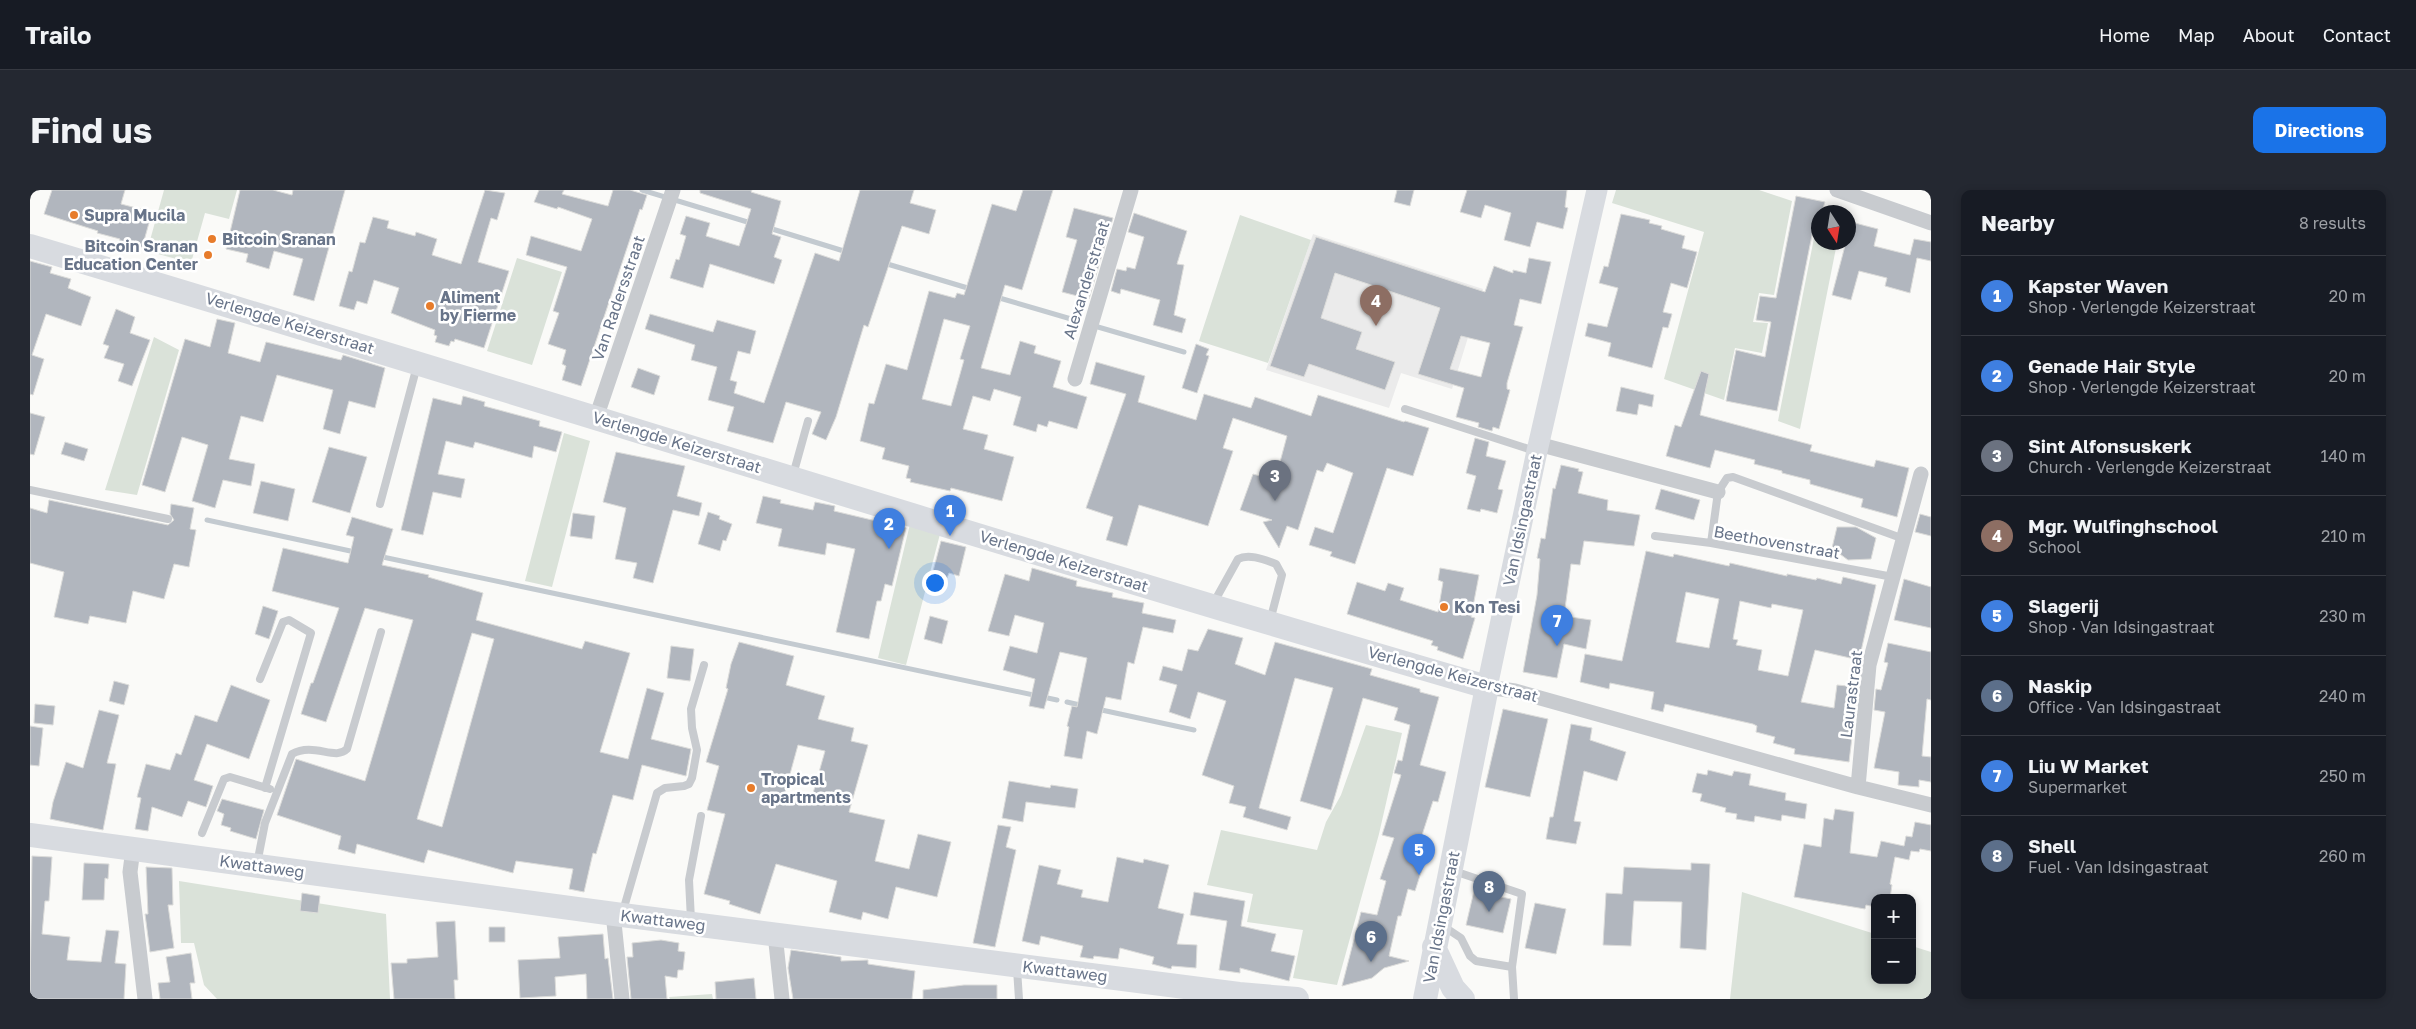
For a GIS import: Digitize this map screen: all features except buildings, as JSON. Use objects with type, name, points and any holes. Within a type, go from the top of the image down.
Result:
[{"type":"main road","name":"Van Idsingastraat","points":[[1425,999],[1434,947],[1537,448],[1597,190]]},
{"type":"main road","name":"Verlengde Keizerstraat","points":[[30,246],[418,362],[1212,606],[1487,687]]},
{"type":"main road","name":"Kwattaweg","points":[[30,835],[618,914],[1239,994],[1297,999]]},
{"type":"main road","points":[[1434,947],[1453,988],[1463,999]]},
{"type":"street","name":"Van Radersstraat","points":[[596,418],[673,190]]},
{"type":"street","name":"Alexanderstraat","points":[[1075,379],[1131,190]]},
{"type":"street","points":[[1837,190],[1931,223]]},
{"type":"street","points":[[1537,448],[1718,492]]},
{"type":"street","name":"Laurastraat","points":[[1858,787],[1869,665],[1921,474]]},
{"type":"street","name":"Verlengde Keizerstraat","points":[[1487,687],[1515,691],[1858,787],[1931,805]]},
{"type":"street","points":[[133,850],[130,872],[145,999]]},
{"type":"street","points":[[618,914],[622,999]]},
{"type":"street","points":[[775,934],[782,999]]},
{"type":"lane","points":[[380,504],[418,362]]},
{"type":"lane","points":[[1405,409],[1537,448]]},
{"type":"lane","points":[[792,477],[808,421]]},
{"type":"lane","points":[[1710,543],[1718,492],[1727,478],[1739,479],[1904,539]]},
{"type":"lane","points":[[30,490],[168,519]]},
{"type":"lane","name":"Beethovenstraat","points":[[1654,536],[1710,543],[1893,577]]},
{"type":"lane","points":[[1212,606],[1238,559],[1246,556],[1267,561],[1276,564],[1282,575],[1269,622]]},
{"type":"lane","points":[[260,679],[285,621],[289,620],[310,633],[265,788]]},
{"type":"lane","points":[[257,866],[265,823],[292,754],[302,749],[316,749],[337,755],[347,749],[381,632]]},
{"type":"lane","points":[[618,914],[657,793],[665,788],[689,784],[692,778],[697,750],[692,728],[691,709],[704,666]]},
{"type":"lane","points":[[202,833],[224,779],[230,778],[276,791]]},
{"type":"lane","points":[[691,923],[689,880],[701,816]]},
{"type":"lane","points":[[1450,869],[1522,894],[1512,968],[1514,999]]},
{"type":"lane","points":[[1439,924],[1461,938],[1470,956],[1476,961],[1512,968]]},
{"type":"lane","points":[[1017,965],[1019,999]]},
{"type":"shaded area","points":[[164,190],[237,190],[229,219],[205,213],[191,263],[147,251]]},
{"type":"shaded area","points":[[1616,190],[1759,190],[1792,201],[1774,295],[1759,293],[1753,322],[1768,323],[1762,353],[1735,348],[1724,400],[1664,379],[1704,232],[1612,203]]},
{"type":"shaded area","points":[[1240,215],[1311,240],[1268,363],[1199,341]]},
{"type":"shaded area","points":[[1313,234],[1483,289],[1452,389],[1401,373],[1389,408],[1266,370]]},
{"type":"shaded area","points":[[1812,250],[1836,250],[1800,429],[1778,421]]},
{"type":"shaded area","points":[[517,258],[562,272],[532,365],[487,351]]},
{"type":"shaded area","points":[[154,337],[179,350],[137,495],[105,490]]},
{"type":"shaded area","points":[[564,433],[590,441],[552,587],[525,581]]},
{"type":"shaded area","points":[[910,524],[940,534],[906,665],[878,658]]},
{"type":"shaded area","points":[[1366,725],[1402,733],[1379,834],[1337,985],[1293,978],[1303,930],[1247,922],[1253,894],[1207,885],[1221,830],[1317,850],[1326,822],[1341,795]]},
{"type":"shaded area","points":[[179,881],[386,914],[390,999],[217,999],[204,985],[194,943],[181,943]]},
{"type":"shaded area","points":[[1742,892],[1871,933],[1871,984],[1916,984],[1916,947],[1931,952],[1931,999],[1730,999]]},
{"type":"shaded area","points":[[712,994],[713,999],[670,999],[669,997]]},
{"type":"waterway","points":[[642,190],[754,224]]},
{"type":"waterway","points":[[769,228],[847,252]]},
{"type":"waterway","points":[[884,263],[971,289]]},
{"type":"waterway","points":[[996,297],[1078,321]]},
{"type":"waterway","points":[[1098,327],[1184,352]]},
{"type":"waterway","points":[[207,520],[355,552]]},
{"type":"waterway","points":[[378,556],[1057,700]]},
{"type":"waterway","points":[[1067,702],[1084,706]]},
{"type":"waterway","points":[[1097,709],[1194,730]]},
{"type":"place","name":"Supra Mucila","points":[[74,215]]},
{"type":"place","name":"Bitcoin Sranan","points":[[212,239]]},
{"type":"place","name":"Bitcoin Sranan Education Center","points":[[208,255]]},
{"type":"place","name":"Aliment by Fierme","points":[[430,306]]},
{"type":"place","name":"Mgr. Wulfinghschool","points":[[1376,326]]},
{"type":"place","name":"Sint Alfonsuskerk","points":[[1275,501]]},
{"type":"place","name":"Kapster Waven","points":[[950,536]]},
{"type":"place","name":"Genade Hair Style","points":[[889,549]]},
{"type":"place","name":"Kon Tesi","points":[[1444,607]]},
{"type":"place","name":"Liu W Market","points":[[1557,646]]},
{"type":"place","name":"Tropical apartments","points":[[751,788]]},
{"type":"place","name":"Slagerij","points":[[1419,875]]},
{"type":"place","name":"Shell","points":[[1489,912]]},
{"type":"place","name":"Naskip","points":[[1371,962]]}]
